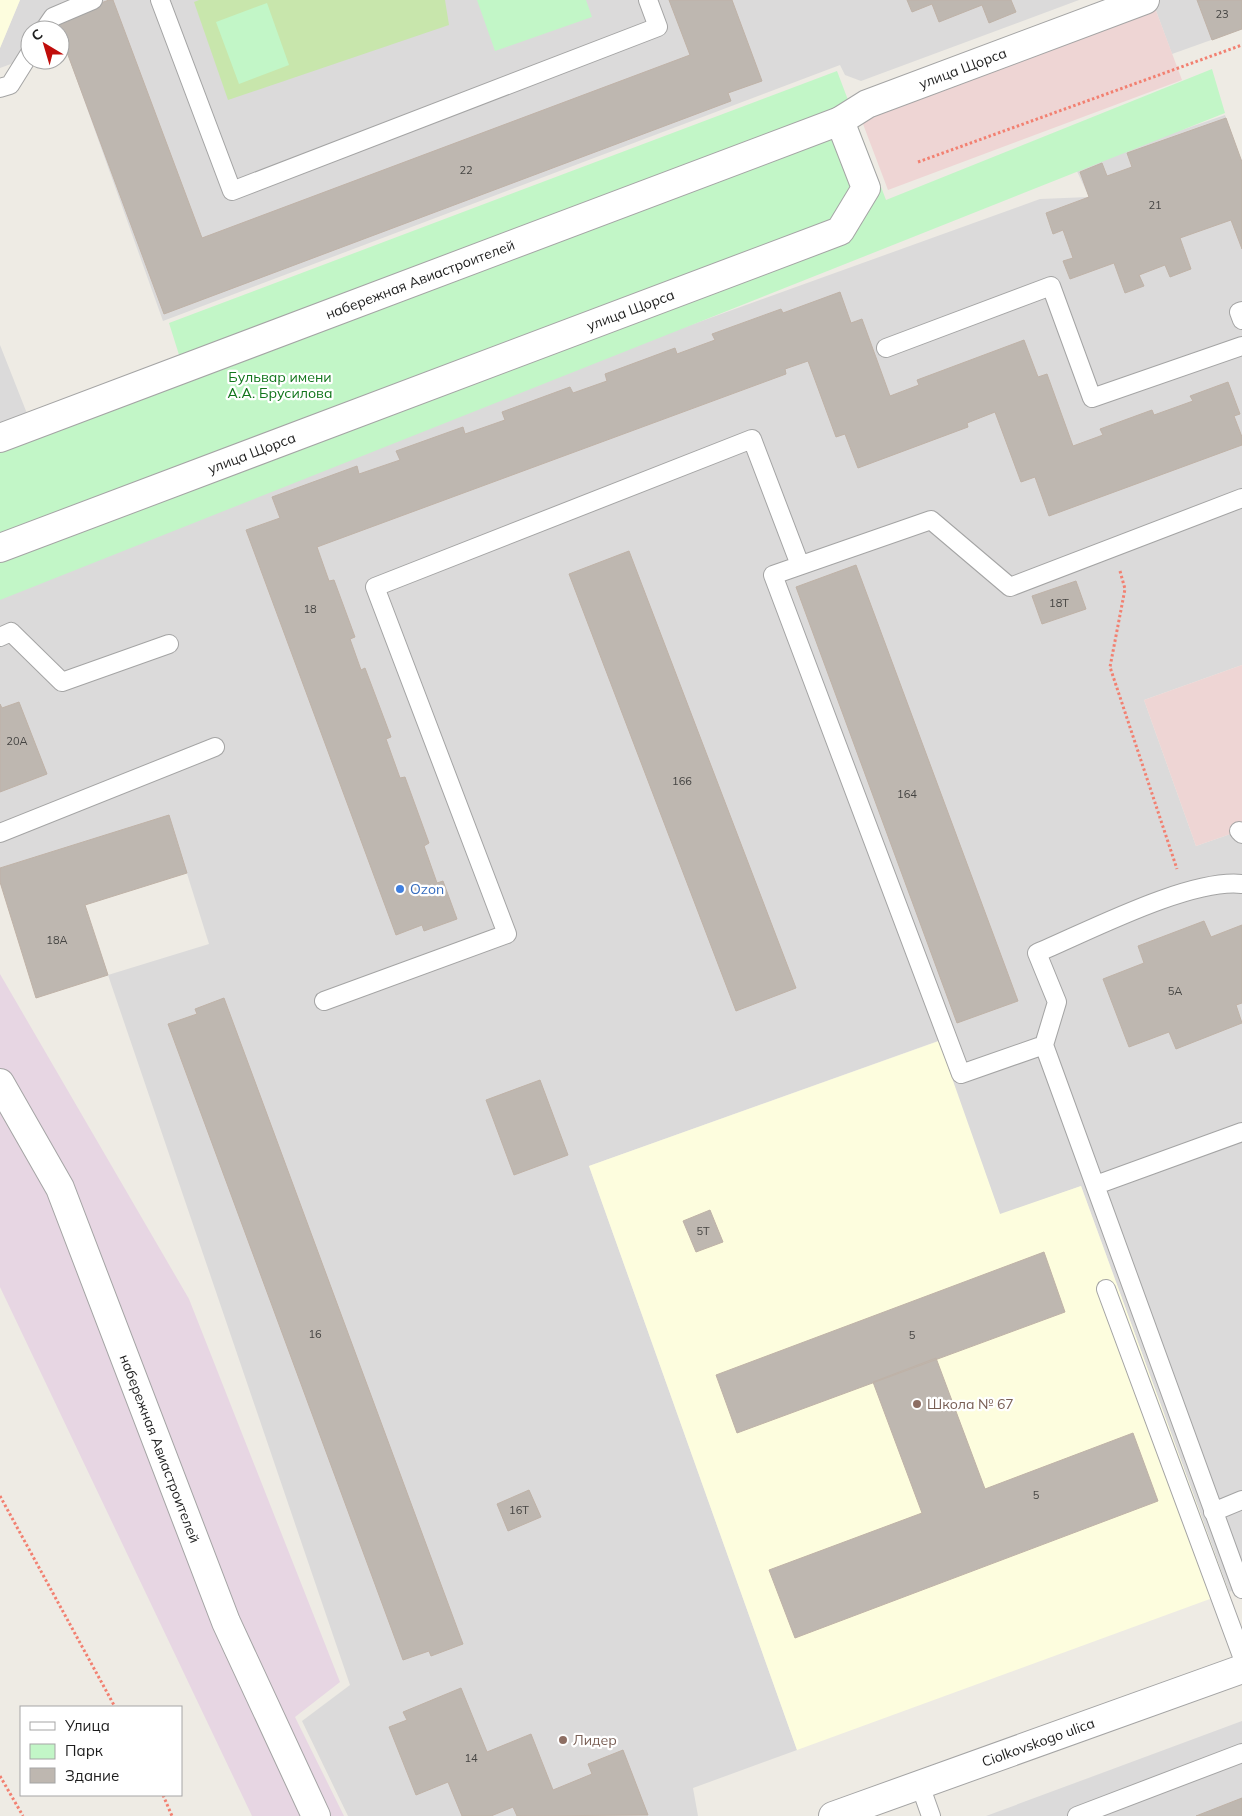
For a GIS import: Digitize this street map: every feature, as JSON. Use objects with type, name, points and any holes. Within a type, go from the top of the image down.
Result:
[{"type":"street","name":"улица Щорса","points":[[0,548],[840,232],[866,188],[840,121],[867,104],[1145,0]]},
{"type":"street","name":"набережная Авиастроителей","points":[[0,438],[840,121]]},
{"type":"street","name":"набережная Авиастроителей","points":[[0,1083],[60,1188],[226,1622],[316,1816]]},
{"type":"street","name":"Ciolkovskogo ulica","points":[[833,1816],[1242,1669]]},
{"type":"lane","points":[[51,20],[53,17],[94,0]]},
{"type":"lane","points":[[160,0],[232,191],[658,27],[648,0]]},
{"type":"lane","points":[[0,88],[10,85],[20,69]]},
{"type":"lane","points":[[886,348],[1051,286],[1092,398],[1242,346]]},
{"type":"lane","points":[[1242,311],[1239,312],[1242,320]]},
{"type":"lane","points":[[324,1001],[507,934],[375,587],[752,439],[800,565]]},
{"type":"lane","points":[[1044,1045],[961,1074],[773,575],[931,520],[1010,586],[1242,498]]},
{"type":"lane","points":[[0,636],[11,632],[62,682],[169,644]]},
{"type":"lane","points":[[0,833],[215,747]]},
{"type":"lane","points":[[1242,884],[1225,882],[1160,900],[1037,953],[1057,1002],[1044,1045],[1242,1589]]},
{"type":"lane","points":[[1096,1185],[1242,1132]]},
{"type":"lane","points":[[1106,1289],[1242,1656]]},
{"type":"lane","points":[[1214,1512],[1242,1500]]},
{"type":"lane","points":[[1077,1816],[1242,1753]]},
{"type":"lane","points":[[920,1785],[931,1816]]},
{"type":"path","points":[[918,162],[1242,45]]},
{"type":"path","points":[[1113,547],[1125,589],[1110,667],[1185,893]]},
{"type":"path","points":[[0,1496],[114,1706]]},
{"type":"path","points":[[0,1776],[23,1816]]},
{"type":"path","points":[[163,1796],[172,1816]]},
{"type":"shaded area","points":[[0,0],[20,0],[0,48]]},
{"type":"shaded area","points":[[20,0],[1079,0],[861,81],[845,75],[840,65],[163,321],[70,61],[70,20],[20,20],[20,61],[0,68],[0,48]]},
{"type":"shaded area","points":[[1152,0],[1242,0],[1242,29],[1172,54]]},
{"type":"shaded area","points":[[1155,8],[1182,80],[888,190],[863,124],[876,112]]},
{"type":"shaded area","points":[[1225,115],[1242,162],[1242,665],[1144,700],[1196,846],[1242,830],[1242,1587],[1229,1592],[1081,1186],[1000,1215],[938,1041],[589,1166],[797,1750],[693,1788],[698,1816],[348,1816],[302,1721],[350,1685],[108,975],[209,944],[169,816],[0,868],[0,597],[422,422],[1040,199],[1089,197],[1075,167]]},
{"type":"shaded area","points":[[0,345],[28,416],[0,426]]},
{"type":"shaded area","points":[[1242,665],[1242,830],[1196,846],[1144,700]]},
{"type":"shaded area","points":[[0,974],[189,1299],[340,1682],[295,1717],[344,1816],[252,1816],[0,1287]]},
{"type":"shaded area","name":"Школа № 67","points":[[939,1041],[1000,1214],[1081,1186],[1229,1592],[797,1750],[589,1166]]},
{"type":"shaded area","points":[[1242,1721],[1242,1816],[986,1816]]},
{"type":"green space","points":[[199,0],[445,0],[449,25],[228,100],[194,2]]},
{"type":"green space","points":[[477,0],[586,0],[592,17],[495,51]]},
{"type":"green space","points":[[267,3],[289,65],[239,84],[216,22]]},
{"type":"green space","name":"Бульвар имени А.А. Брусилова","points":[[1212,69],[1225,113],[0,600],[0,426],[180,358],[169,323],[837,71],[886,200]]},
{"type":"building","points":[[113,0],[202,238],[690,55],[669,0],[732,0],[762,81],[728,93],[731,101],[164,314],[70,60],[70,20],[55,20]]},
{"type":"building","points":[[907,0],[1011,0],[1016,12],[989,23],[982,5],[939,22],[932,4],[912,12]]},
{"type":"building","points":[[1197,0],[1242,0],[1242,29],[1212,40]]},
{"type":"building","points":[[1226,118],[1242,162],[1242,249],[1231,220],[1180,238],[1191,269],[1170,277],[1165,265],[1139,275],[1144,286],[1125,293],[1114,263],[1070,279],[1063,261],[1073,258],[1063,230],[1053,234],[1046,213],[1089,197],[1080,172],[1102,163],[1107,176],[1132,167],[1127,153]]},
{"type":"building","points":[[840,292],[851,323],[862,319],[890,396],[919,385],[917,380],[1024,340],[1038,377],[1047,374],[1073,446],[1103,435],[1100,429],[1152,410],[1154,415],[1193,401],[1190,396],[1228,382],[1240,414],[1234,416],[1242,437],[1242,445],[1049,516],[1035,477],[1021,482],[995,412],[967,423],[968,427],[858,468],[845,434],[836,437],[808,361],[785,369],[786,374],[317,547],[329,581],[334,580],[355,637],[350,639],[361,670],[365,668],[391,737],[386,739],[400,778],[405,777],[429,843],[424,846],[437,883],[443,881],[457,919],[424,931],[422,925],[396,935],[246,530],[280,518],[272,497],[357,466],[359,474],[400,460],[396,451],[463,427],[465,434],[505,420],[502,412],[570,387],[573,393],[607,381],[605,374],[675,348],[677,354],[715,340],[712,334],[781,309],[783,313]]},
{"type":"building","points":[[629,551],[796,988],[736,1011],[569,574]]},
{"type":"building","points":[[856,565],[1018,1001],[957,1023],[796,587]]},
{"type":"building","points":[[1076,581],[1086,609],[1042,624],[1032,596]]},
{"type":"building","points":[[19,702],[47,774],[0,792],[0,704],[2,708]]},
{"type":"building","points":[[169,815],[187,873],[85,905],[108,975],[36,998],[0,882],[0,868]]},
{"type":"building","points":[[1204,921],[1211,937],[1242,925],[1242,1003],[1236,1005],[1242,1023],[1176,1049],[1169,1032],[1129,1047],[1103,979],[1144,963],[1138,946]]},
{"type":"building","points":[[224,998],[463,1644],[431,1656],[429,1651],[403,1660],[168,1024],[197,1014],[195,1009]]},
{"type":"building","points":[[540,1080],[568,1155],[514,1175],[486,1100]]},
{"type":"building","points":[[710,1210],[723,1242],[696,1252],[683,1221]]},
{"type":"building","points":[[1044,1252],[1065,1312],[737,1433],[716,1375]]},
{"type":"building","points":[[936,1358],[985,1489],[1133,1433],[1158,1501],[795,1638],[769,1570],[922,1513],[873,1382]]},
{"type":"building","points":[[529,1490],[541,1517],[508,1531],[497,1504]]},
{"type":"building","points":[[461,1688],[487,1752],[531,1734],[553,1790],[592,1774],[588,1764],[623,1750],[648,1815],[517,1816],[513,1807],[491,1816],[462,1816],[448,1782],[416,1795],[389,1727],[407,1720],[403,1712]]},
{"type":"building","points":[[1242,1798],[1242,1816],[1196,1816]]},
{"type":"place","name":"Ozon","points":[[400,889]]},
{"type":"place","name":"Школа № 67","points":[[917,1404]]},
{"type":"place","name":"Лидер","points":[[563,1740]]}]
